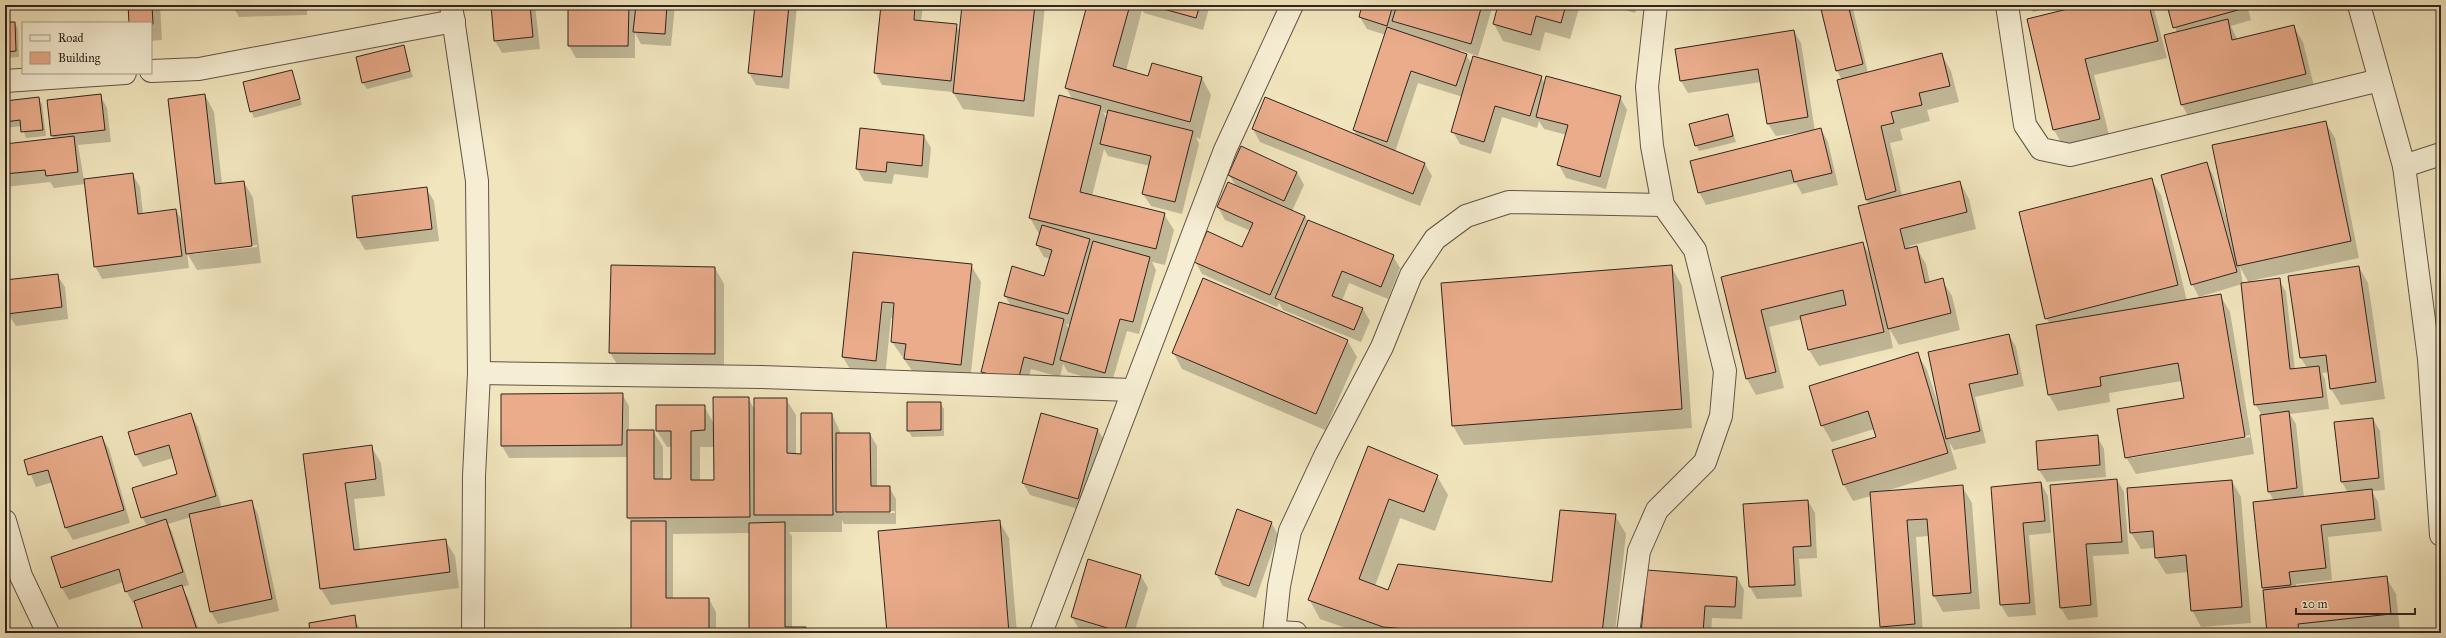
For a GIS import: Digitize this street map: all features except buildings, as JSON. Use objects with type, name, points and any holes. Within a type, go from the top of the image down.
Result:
[{"type":"street","points":[[1041,633],[1132,390],[1225,150],[1292,5]]},
{"type":"street","points":[[1628,633],[1639,552],[1657,510],[1705,462],[1721,416],[1725,371],[1695,250],[1663,205],[1652,146],[1647,87],[1656,5]]},
{"type":"street","points":[[2007,5],[2025,125],[2041,150],[2070,155],[2380,80]]},
{"type":"street","points":[[2359,5],[2404,166],[2429,359],[2441,535]]},
{"type":"street","points":[[152,72],[199,69],[452,13],[477,181],[479,373],[474,484],[473,633]]},
{"type":"street","points":[[5,81],[110,74]]},
{"type":"street","points":[[2404,166],[2441,154]]},
{"type":"street","points":[[1282,633],[1279,586],[1290,531],[1326,454],[1382,347],[1411,275],[1435,239],[1466,216],[1509,202],[1663,205]]},
{"type":"street","points":[[479,373],[762,377],[1132,390]]},
{"type":"street","points":[[5,521],[21,576],[48,633]]}]
